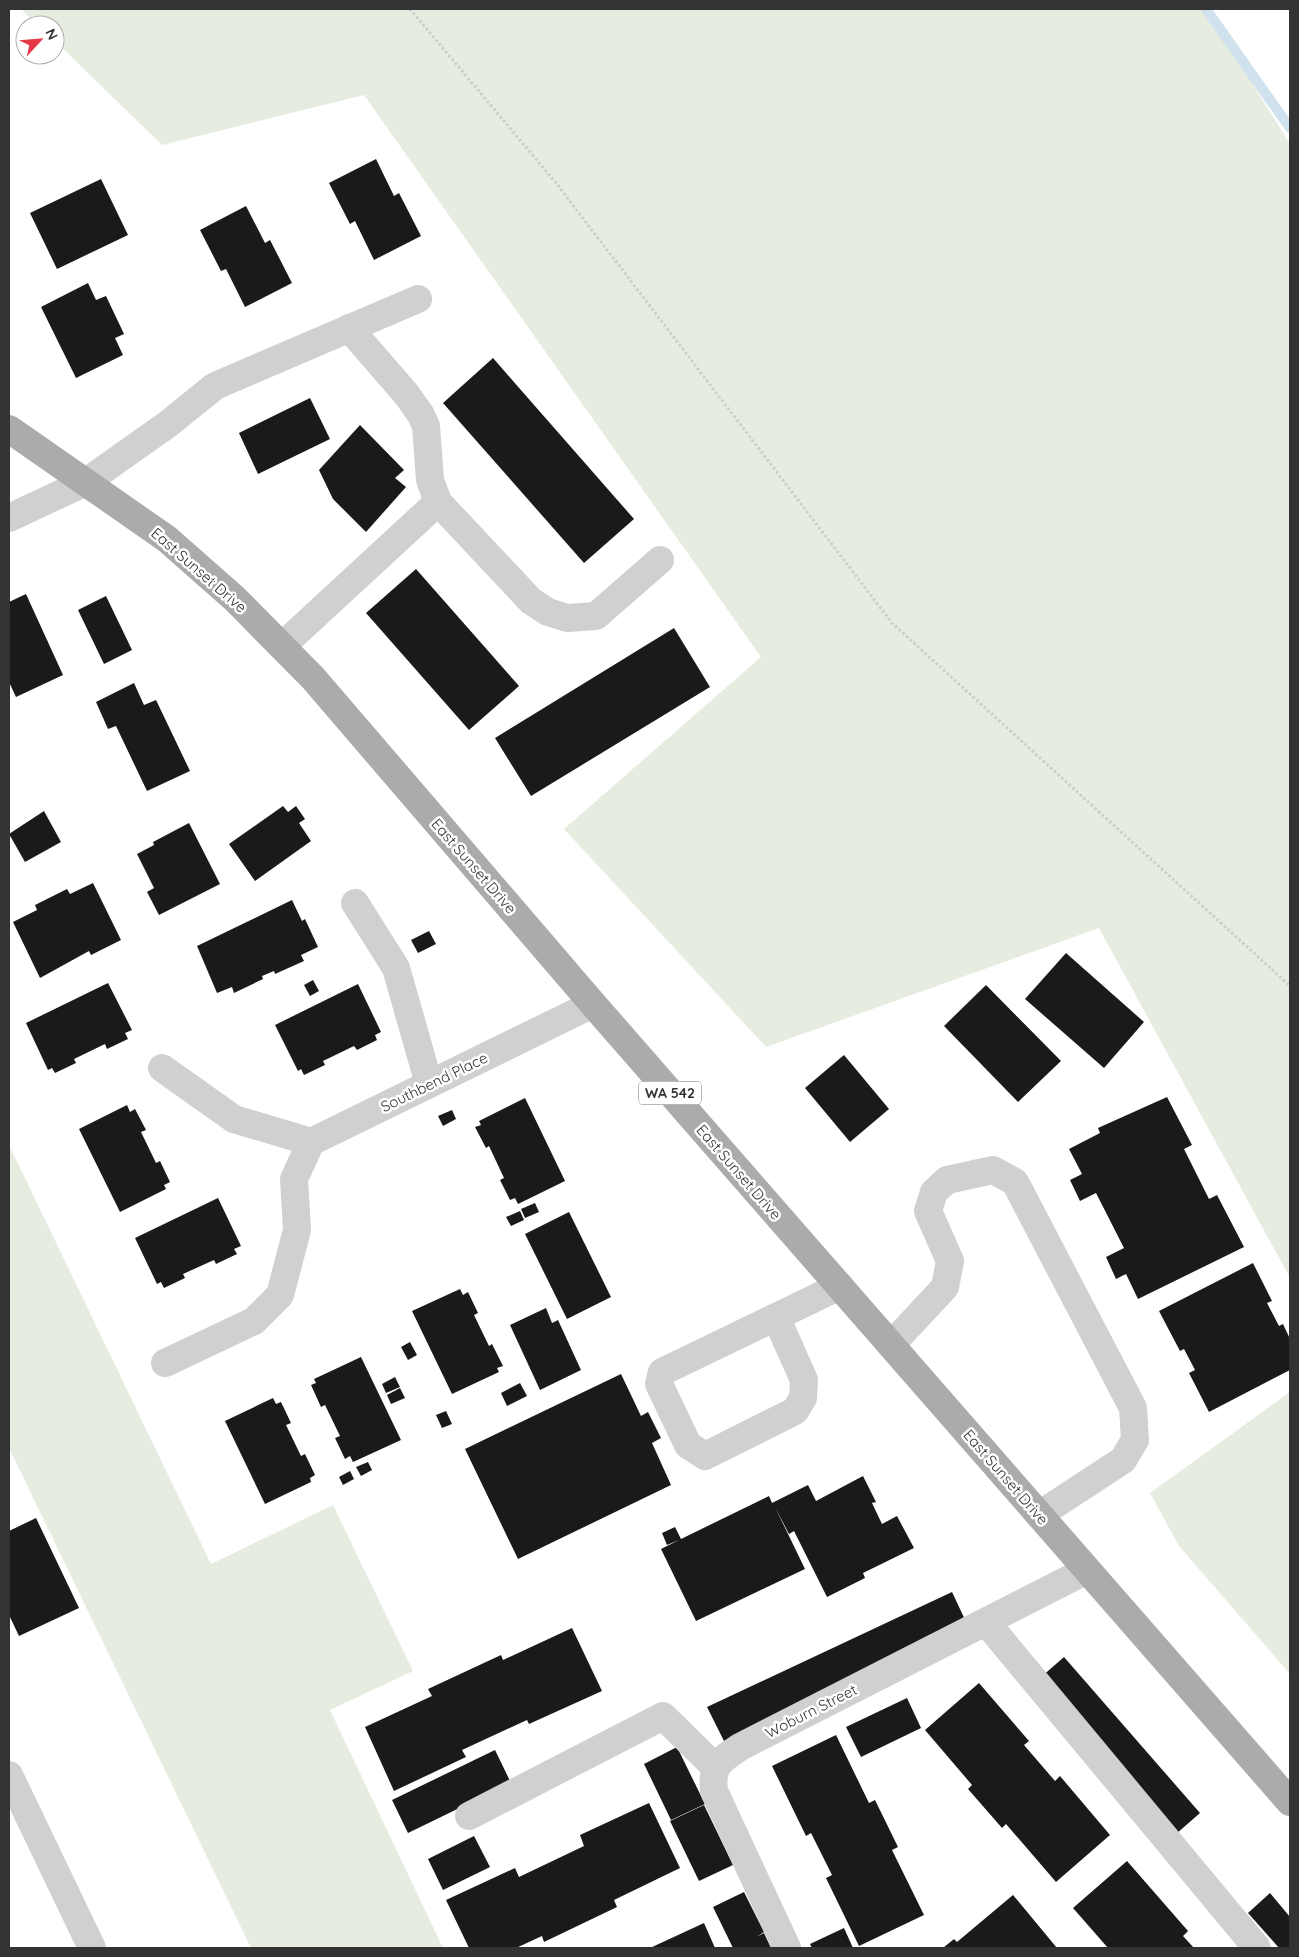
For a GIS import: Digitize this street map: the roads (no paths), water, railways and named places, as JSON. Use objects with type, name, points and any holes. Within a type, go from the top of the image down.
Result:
[{"type":"main road","name":"East Sunset Drive","points":[[9,429],[167,539],[235,599],[313,678],[593,1004],[1290,1802]]},
{"type":"street","points":[[9,518],[86,482],[168,424],[214,386],[418,299]]},
{"type":"street","points":[[349,328],[407,395],[421,415],[426,426],[430,480],[438,502],[530,601],[548,612],[567,618],[596,616],[660,560]]},
{"type":"street","points":[[282,646],[438,502]]},
{"type":"street","points":[[355,903],[396,968],[429,1084]]},
{"type":"street","name":"Southbend Place","points":[[311,1142],[593,1004]]},
{"type":"street","points":[[162,1068],[234,1119],[311,1142],[294,1180],[297,1230],[280,1295],[254,1321],[165,1363]]},
{"type":"street","points":[[891,1345],[946,1287],[950,1261],[928,1211],[934,1192],[947,1180],[993,1170],[1015,1182],[1133,1408],[1135,1440],[1123,1460],[1039,1515]]},
{"type":"street","points":[[776,1317],[804,1380],[803,1398],[795,1411],[705,1456],[688,1445],[659,1384],[662,1372],[840,1286]]},
{"type":"street","name":"Woburn Street","points":[[715,1767],[740,1747],[1088,1570]]},
{"type":"street","points":[[986,1622],[1257,1948]]},
{"type":"street","points":[[469,1816],[663,1716],[715,1767],[712,1778],[714,1791],[787,1948]]},
{"type":"street","points":[[9,1775],[92,1948]]},
{"type":"waterway","points":[[1206,9],[1290,128]]}]
